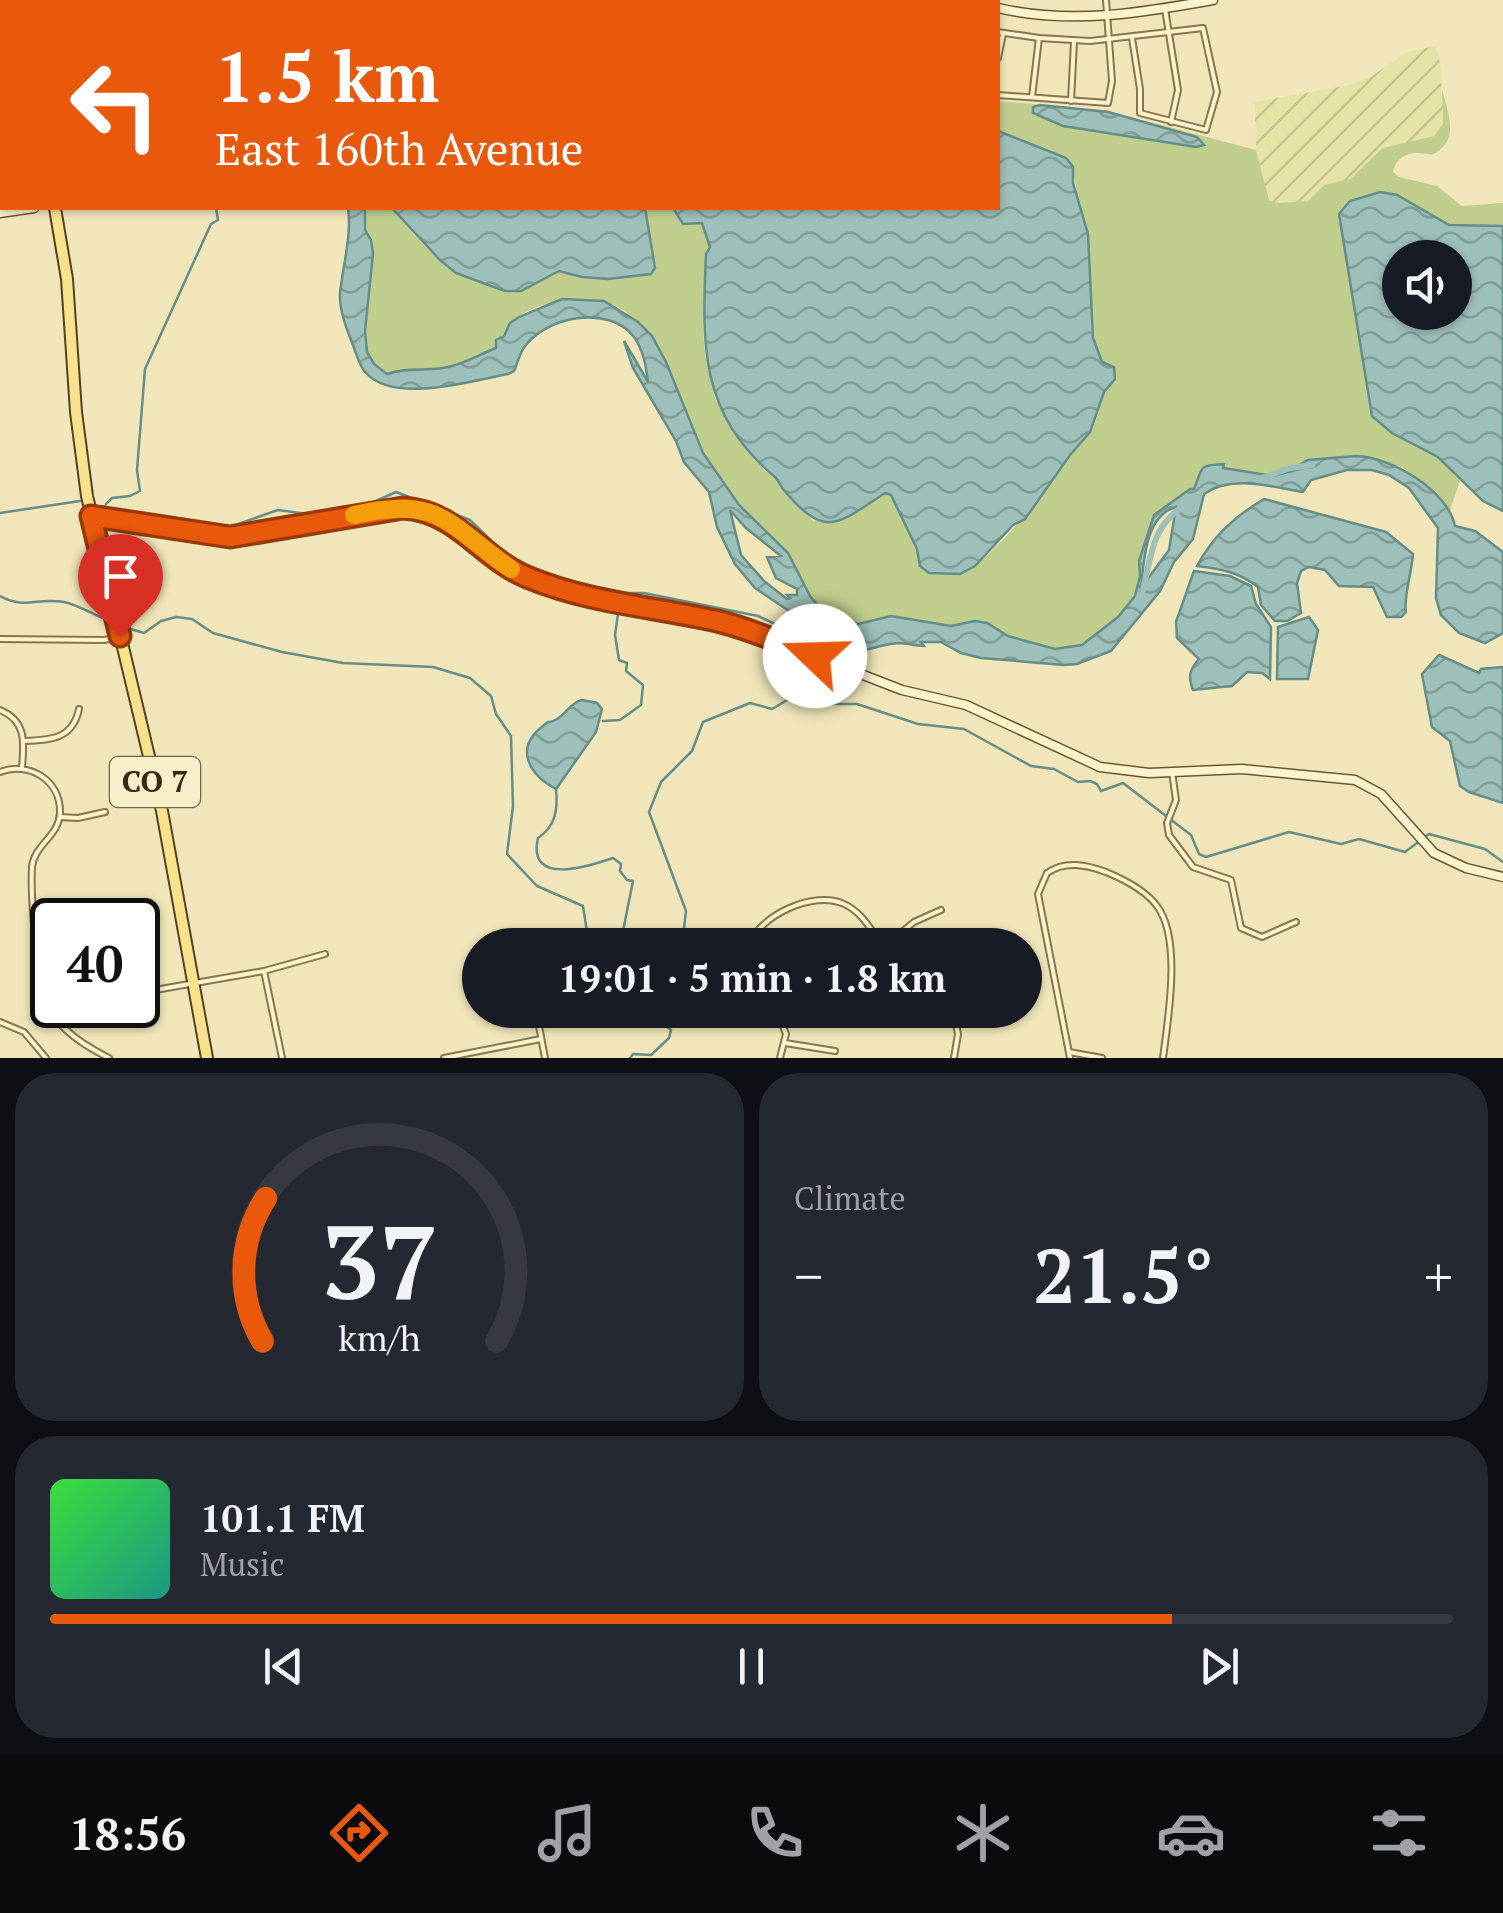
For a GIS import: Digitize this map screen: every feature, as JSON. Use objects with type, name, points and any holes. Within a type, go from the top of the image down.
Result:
[{"type":"main road","points":[[55,210],[67,278],[86,490],[95,516]]},
{"type":"main road","name":"CO 7","points":[[95,516],[162,813],[207,1058]]},
{"type":"street","points":[[1000,94],[1107,104],[1112,81],[1106,0]]},
{"type":"street","points":[[1000,8],[1048,16],[1107,17],[1213,0]]},
{"type":"street","points":[[1165,8],[1178,94],[1172,122]]},
{"type":"street","points":[[1000,32],[1074,41],[1203,28],[1216,92],[1208,127],[1202,131],[1139,112],[1140,89],[1132,38]]},
{"type":"street","points":[[1032,98],[1039,38]]},
{"type":"street","points":[[1071,101],[1074,41]]},
{"type":"street","points":[[95,516],[230,537],[379,509],[423,510],[460,528],[512,570],[560,590],[738,627],[902,690],[966,705],[1100,768],[1126,772],[1242,769],[1356,780],[1381,794],[1420,840],[1453,863],[1503,877]]},
{"type":"street","points":[[0,639],[104,640],[120,636]]},
{"type":"street","points":[[0,710],[16,718],[24,741],[22,768]]},
{"type":"street","points":[[24,741],[59,737],[73,727],[79,710]]},
{"type":"street","points":[[0,772],[22,768],[44,776],[58,800],[60,817],[52,836],[38,849],[32,868],[35,898]]},
{"type":"street","points":[[1172,772],[1176,800],[1169,835],[1193,867],[1231,880],[1237,920],[1246,932],[1262,937],[1296,922]]},
{"type":"street","points":[[60,817],[105,812]]},
{"type":"street","points":[[1102,1058],[1069,1055],[1038,898],[1046,874],[1065,866],[1093,868],[1123,880],[1158,907],[1166,932],[1171,973],[1163,1058]]},
{"type":"street","points":[[759,928],[810,902],[830,900],[857,912],[870,928]]},
{"type":"street","points":[[906,928],[941,910]]},
{"type":"street","points":[[160,989],[264,970],[325,954]]},
{"type":"street","points":[[264,970],[282,1058]]},
{"type":"street","points":[[0,1022],[24,1032],[46,1058]]},
{"type":"street","points":[[63,1028],[99,1056],[109,1058]]},
{"type":"street","points":[[539,1028],[545,1058]]},
{"type":"street","points":[[780,1058],[784,1028]]},
{"type":"street","points":[[954,1058],[956,1028]]},
{"type":"street","points":[[444,1058],[541,1039]]},
{"type":"street","points":[[785,1043],[835,1052]]},
{"type":"shaded area","points":[[1436,46],[1441,67],[1440,132],[1434,137],[1383,148],[1350,179],[1319,189],[1308,201],[1279,204],[1269,200],[1256,150],[1255,102],[1350,85],[1372,76],[1407,52]]},
{"type":"green space","points":[[1442,89],[1450,126],[1447,142],[1432,155],[1414,153],[1403,157],[1393,172],[1437,186],[1462,206],[1503,203],[1503,226],[1449,225],[1419,207],[1343,229],[1342,234],[1372,415],[1438,457],[1460,481],[1450,510],[1404,468],[1364,456],[1308,460],[1304,468],[1281,476],[1222,468],[1197,480],[1194,490],[1154,515],[1139,561],[1135,596],[1118,617],[1082,645],[1055,649],[1008,636],[987,623],[951,626],[891,616],[865,625],[832,622],[810,596],[788,553],[739,504],[703,453],[652,336],[614,305],[585,299],[544,305],[511,322],[496,340],[496,348],[443,368],[387,374],[367,352],[365,331],[373,254],[365,230],[365,210],[394,210],[447,265],[460,274],[495,286],[553,276],[559,271],[608,279],[651,274],[645,210],[674,210],[690,225],[702,222],[710,248],[706,254],[703,333],[715,397],[765,471],[777,478],[813,521],[852,515],[885,493],[891,495],[929,573],[960,574],[1002,541],[1090,433],[1107,366],[1097,355],[1093,338],[1073,167],[1000,132],[1000,101],[1105,110],[1256,150],[1269,200],[1279,203],[1308,201],[1324,185],[1350,179],[1383,148],[1434,136],[1443,124]]},
{"type":"water","points":[[1033,107],[1108,112],[1197,137],[1204,145],[1196,147],[1063,126],[1033,113]]},
{"type":"water","points":[[1000,132],[1066,158],[1073,167],[1073,183],[1088,234],[1093,338],[1102,362],[1114,367],[1115,379],[1104,392],[1090,432],[1025,519],[1013,525],[975,566],[960,574],[929,573],[920,566],[917,549],[891,495],[885,493],[842,519],[821,521],[797,505],[732,428],[719,402],[706,348],[706,254],[710,247],[702,223],[683,224],[674,210],[1000,210]]},
{"type":"water","points":[[1380,192],[1397,195],[1449,225],[1503,226],[1503,511],[1483,501],[1438,457],[1392,433],[1372,416],[1339,214],[1350,201]]},
{"type":"water","points":[[348,210],[365,210],[365,230],[373,254],[365,331],[367,352],[387,374],[443,368],[470,360],[496,348],[496,340],[519,317],[562,299],[604,301],[638,322],[652,336],[666,362],[703,453],[739,505],[788,553],[810,596],[832,622],[855,623],[847,643],[823,636],[824,631],[806,616],[795,615],[755,588],[735,564],[717,527],[709,492],[684,462],[633,368],[624,341],[648,382],[640,348],[623,327],[593,318],[561,322],[533,338],[523,349],[514,371],[508,374],[434,388],[395,387],[379,382],[360,364],[342,313],[341,282]],"holes":[[[730,510],[781,556],[767,557],[776,578],[797,589],[797,595],[787,595],[787,599],[741,555]]]},
{"type":"water","points":[[394,210],[645,210],[655,268],[651,274],[608,279],[559,271],[521,291],[505,291],[456,273]]},
{"type":"water","points":[[1356,456],[1401,469],[1442,500],[1455,526],[1475,531],[1503,552],[1503,633],[1485,643],[1459,633],[1441,615],[1436,598],[1438,528],[1409,488],[1372,470],[1347,470],[1311,480],[1303,492],[1239,483],[1204,494],[1193,539],[1174,562],[1160,591],[1111,651],[1077,664],[981,658],[941,642],[921,642],[924,646],[898,643],[847,651],[858,624],[891,616],[951,626],[987,623],[1008,636],[1055,649],[1082,645],[1118,617],[1135,596],[1139,561],[1154,515],[1194,489],[1205,467],[1224,464],[1223,468],[1273,476],[1304,468],[1299,465],[1308,460]],"holes":[[[1176,507],[1169,550],[1141,588],[1152,529],[1158,519]]]},
{"type":"water","points":[[1264,499],[1386,532],[1413,554],[1406,612],[1401,617],[1387,617],[1373,587],[1339,586],[1325,570],[1309,567],[1301,571],[1297,583],[1301,613],[1287,621],[1275,621],[1261,605],[1258,587],[1251,582],[1229,572],[1197,566],[1226,528]]},
{"type":"water","points":[[1194,571],[1230,576],[1251,586],[1256,604],[1271,627],[1270,679],[1262,673],[1247,672],[1232,686],[1193,690],[1190,674],[1199,659],[1177,638],[1176,622]]},
{"type":"water","points":[[1309,617],[1318,630],[1308,679],[1277,679],[1278,627]]},
{"type":"water","points":[[1439,655],[1479,673],[1481,669],[1503,667],[1503,803],[1460,786],[1450,741],[1432,727],[1422,674]]},
{"type":"water","points":[[582,700],[597,703],[602,709],[596,732],[556,789],[528,761],[529,744],[546,723]]},
{"type":"waterway","points":[[106,504],[112,498],[140,491],[137,470],[145,369],[211,224],[218,220],[216,210]]},
{"type":"waterway","points":[[1262,478],[1312,465]]},
{"type":"waterway","points":[[105,506],[110,511],[221,530],[278,510],[315,515],[367,505],[396,492],[470,520],[512,561],[552,575],[571,587],[602,593],[644,593],[758,616],[850,649]]},
{"type":"waterway","points":[[0,513],[80,501]]},
{"type":"waterway","points":[[1143,590],[1159,532],[1184,506]]},
{"type":"waterway","points":[[0,596],[25,603],[64,602],[110,621]]},
{"type":"waterway","points":[[603,721],[620,720],[641,705],[643,685],[626,671],[627,663],[619,660],[615,635],[619,607]]},
{"type":"waterway","points":[[124,627],[144,633],[161,621],[176,617],[192,619],[213,633],[282,652],[343,663],[433,667],[470,678],[491,696],[496,714],[511,736],[513,806],[507,854],[537,886],[583,906],[586,928]]},
{"type":"waterway","points":[[684,928],[686,911],[649,812],[661,782],[692,751],[703,722],[750,703],[772,709],[789,699],[804,698],[812,704],[857,704],[918,724],[964,729],[1031,766],[1054,769],[1078,782],[1090,781],[1101,791],[1123,783],[1191,835],[1199,854],[1206,857],[1289,832],[1341,844],[1359,839],[1405,852],[1429,834],[1485,849],[1503,862]]},
{"type":"waterway","points":[[556,789],[554,816],[549,828],[538,838],[541,863],[562,869],[613,858],[621,864],[620,871],[633,881],[624,928]]},
{"type":"waterway","points":[[630,1058],[633,1054],[651,1055],[669,1038],[668,1028]]},
{"type":"slow traffic","points":[[354,515],[396,508],[429,512],[446,518],[511,569]]},
{"type":"route","points":[[120,636],[91,516],[230,537],[403,508],[446,518],[512,570],[560,590],[723,623],[815,656]]}]
